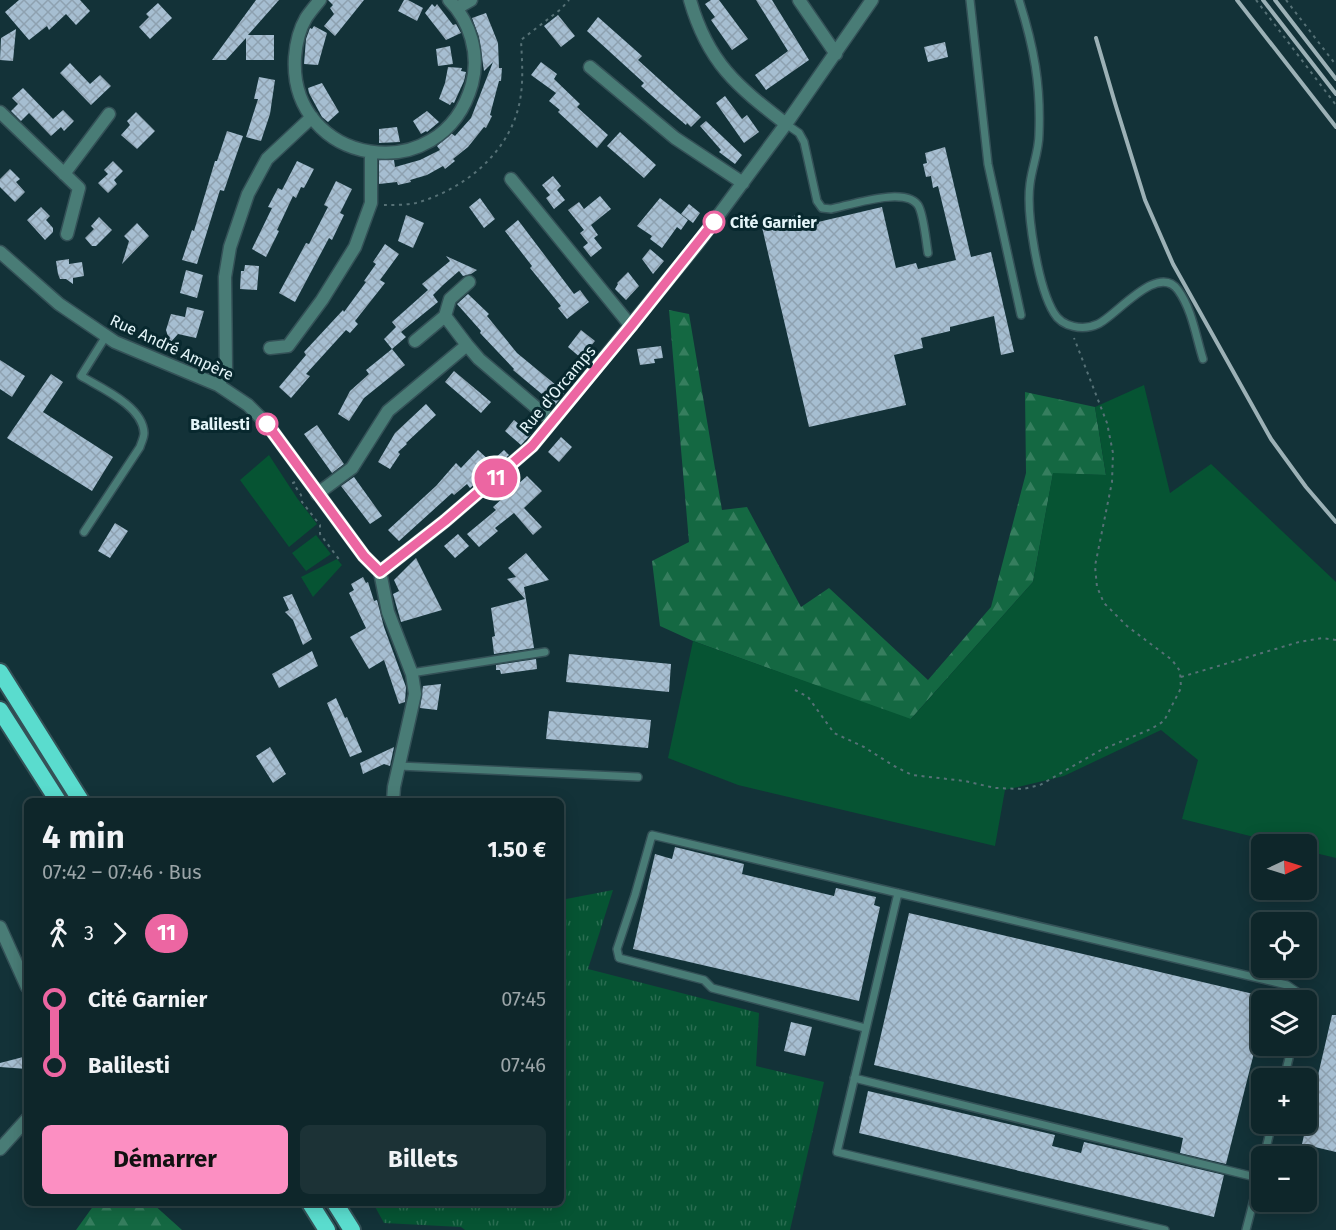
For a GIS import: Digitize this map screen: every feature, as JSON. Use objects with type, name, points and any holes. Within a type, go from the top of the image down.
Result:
[{"type":"highway","points":[[0,672],[79,798]]},
{"type":"highway","points":[[0,710],[55,798]]},
{"type":"highway","points":[[312,1206],[327,1230]]},
{"type":"highway","points":[[337,1206],[352,1230]]},
{"type":"street","points":[[320,0],[305,20],[296,44],[294,69],[300,95],[312,117],[328,134],[349,146],[371,153],[395,153],[418,147],[439,136],[456,119],[468,99],[474,76],[475,52],[468,28],[453,4],[471,0]]},
{"type":"street","points":[[690,0],[708,48],[721,67],[740,88],[786,124]]},
{"type":"street","points":[[799,0],[836,54]]},
{"type":"street","name":"Rue d'Orcamps","points":[[380,572],[493,481],[532,446],[698,243],[786,124],[872,0]]},
{"type":"street","points":[[590,67],[675,138],[742,183]]},
{"type":"street","points":[[0,112],[79,188],[68,234]]},
{"type":"street","points":[[64,174],[109,114]]},
{"type":"street","points":[[218,385],[226,370],[225,277],[230,247],[248,194],[267,159],[312,117]]},
{"type":"street","points":[[270,348],[288,346],[322,300],[355,247],[370,206],[371,153]]},
{"type":"street","points":[[511,179],[631,326]]},
{"type":"street","name":"Rue André Ampère","points":[[0,252],[59,304],[115,342],[218,385],[248,405],[267,424],[364,556],[380,572]]},
{"type":"street","points":[[416,341],[445,316],[450,299],[469,282]]},
{"type":"street","points":[[445,316],[479,358],[552,421]]},
{"type":"street","points":[[315,490],[352,468],[388,411],[467,345]]},
{"type":"street","points":[[380,572],[388,612],[411,673],[415,694],[393,798]]},
{"type":"street","points":[[0,927],[24,980]]},
{"type":"street","points":[[0,1149],[24,1122]]},
{"type":"lane","points":[[970,0],[988,164],[1020,315]]},
{"type":"lane","points":[[1019,0],[1032,39],[1039,93],[1039,137],[1030,184],[1033,234],[1039,268],[1054,313],[1062,323],[1072,326],[1098,324],[1144,288],[1165,283],[1173,285],[1179,291],[1189,315],[1203,359]]},
{"type":"lane","points":[[786,124],[798,133],[804,142],[817,201],[822,208],[831,209],[898,196],[913,199],[920,208],[928,253]]},
{"type":"lane","points":[[84,532],[140,447],[144,434],[141,421],[124,401],[81,376],[106,336]]},
{"type":"lane","points":[[411,673],[545,652]]},
{"type":"lane","points":[[399,766],[638,777]]},
{"type":"lane","points":[[865,1028],[712,988],[704,980],[619,958],[617,949],[652,835],[1287,985],[1294,990]]},
{"type":"lane","points":[[897,893],[837,1152],[1165,1230]]},
{"type":"lane","points":[[854,1078],[1251,1176]]},
{"type":"lane","points":[[1246,1230],[1251,1210]]},
{"type":"path","points":[[370,206],[414,203],[446,193],[496,153],[512,125],[519,105],[523,68],[521,40],[570,0]]},
{"type":"path","points":[[1256,0],[1336,105]]},
{"type":"path","points":[[1286,0],[1336,65]]},
{"type":"path","points":[[795,690],[808,697],[834,733],[864,747],[912,775],[965,781],[995,788],[1023,789],[1040,785],[1101,750],[1151,729],[1164,720],[1181,688],[1180,671],[1172,660],[1127,626],[1104,603],[1097,587],[1095,566],[1112,482],[1113,453],[1107,423],[1075,343],[1072,326]]},
{"type":"path","points":[[315,490],[307,490],[298,480],[293,483],[301,495],[302,502],[320,525],[320,534],[341,562]]},
{"type":"path","points":[[1180,677],[1299,642],[1322,638],[1336,640]]},
{"type":"green space","points":[[669,310],[689,314],[722,510],[747,507],[801,607],[829,588],[928,680],[991,607],[1026,473],[1025,392],[1095,407],[1106,475],[1053,474],[1033,582],[910,720],[693,641],[660,626],[652,561],[689,542]]},
{"type":"green space","points":[[1144,385],[1170,493],[1211,464],[1336,582],[1336,858],[1317,853],[1317,834],[1251,834],[1251,836],[1182,819],[1198,760],[1161,730],[1064,776],[1005,790],[995,846],[738,785],[668,758],[693,641],[911,719],[1033,582],[1053,473],[1106,475],[1095,407]]},
{"type":"green space","points":[[269,455],[317,524],[289,547],[240,480]]},
{"type":"green space","points":[[316,535],[331,554],[306,571],[292,553]]},
{"type":"green space","points":[[337,559],[342,565],[313,597],[301,577]]},
{"type":"green space","points":[[613,890],[588,969],[759,1013],[756,1066],[824,1082],[790,1230],[465,1230],[461,1227],[384,1223],[375,1206],[564,1206],[564,899]]},
{"type":"green space","points":[[93,1206],[155,1206],[182,1230],[76,1230]]},
{"type":"building","points":[[19,0],[80,0],[90,11],[76,25],[66,14],[49,30],[47,26],[29,40],[5,12]]},
{"type":"building","points":[[256,0],[279,0],[248,35],[274,35],[274,60],[246,60],[246,38],[226,60],[212,60]]},
{"type":"building","points":[[328,0],[364,0],[335,36],[324,26],[334,14],[330,8],[333,5]]},
{"type":"building","points":[[404,0],[423,8],[417,21],[398,11]]},
{"type":"building","points":[[711,0],[719,0],[748,39],[732,50],[711,20],[715,17],[705,4]]},
{"type":"building","points":[[756,0],[772,0],[809,60],[766,90],[755,75],[788,51]]},
{"type":"building","points":[[158,3],[172,18],[150,39],[139,27],[149,17],[146,14]]},
{"type":"building","points":[[432,4],[435,7],[437,4],[453,25],[456,24],[461,33],[446,40],[425,13]]},
{"type":"building","points":[[486,13],[498,43],[499,68],[502,68],[501,81],[499,81],[490,115],[492,116],[486,128],[484,127],[468,147],[453,159],[455,161],[445,169],[443,166],[427,175],[410,180],[411,182],[398,185],[397,182],[379,184],[379,160],[394,160],[395,167],[420,160],[440,150],[437,146],[451,133],[455,136],[471,118],[493,62],[484,71],[479,37],[472,18]]},
{"type":"building","points":[[558,15],[575,36],[561,47],[544,26]]},
{"type":"building","points":[[598,17],[642,56],[638,60],[701,117],[691,127],[641,86],[644,83],[587,31]]},
{"type":"building","points":[[314,26],[327,33],[318,65],[304,64],[306,39],[310,28]]},
{"type":"building","points":[[16,29],[13,61],[0,60],[1,38]]},
{"type":"building","points":[[945,42],[948,57],[928,62],[924,47]]},
{"type":"building","points":[[450,46],[453,64],[438,66],[436,49]]},
{"type":"building","points":[[541,62],[557,74],[554,79],[580,104],[577,107],[608,135],[597,148],[549,101],[556,93],[531,75]]},
{"type":"building","points":[[70,63],[90,84],[100,75],[111,86],[91,105],[60,73]]},
{"type":"building","points":[[448,67],[462,68],[461,71],[466,72],[454,103],[450,105],[439,99]]},
{"type":"building","points":[[259,77],[275,80],[270,114],[261,141],[246,137],[258,99],[254,99]]},
{"type":"building","points":[[322,83],[339,112],[328,122],[322,117],[308,88]]},
{"type":"building","points":[[23,88],[53,119],[63,110],[74,121],[64,131],[61,127],[51,136],[29,113],[21,121],[11,111],[18,104],[12,98]]},
{"type":"building","points":[[725,96],[742,119],[747,115],[759,132],[744,143],[716,103]]},
{"type":"building","points":[[427,111],[439,122],[421,134],[413,121]]},
{"type":"building","points":[[136,112],[155,131],[137,149],[121,135],[130,125],[127,121]]},
{"type":"building","points":[[706,121],[742,155],[735,164],[719,152],[721,150],[700,126]]},
{"type":"building","points":[[397,127],[400,142],[379,143],[379,129]]},
{"type":"building","points":[[227,131],[243,136],[224,191],[220,190],[197,264],[182,260],[192,230],[194,231],[215,161],[217,161]]},
{"type":"building","points":[[620,132],[656,165],[644,178],[607,146]]},
{"type":"building","points":[[945,147],[971,257],[991,252],[1014,352],[1001,355],[994,316],[950,327],[950,331],[921,338],[923,348],[894,355],[906,405],[809,427],[761,223],[798,215],[801,226],[882,207],[896,268],[916,263],[918,269],[956,260],[938,186],[933,188],[931,176],[926,177],[923,164],[927,163],[925,153]]},
{"type":"building","points":[[113,161],[123,171],[114,180],[117,184],[108,193],[98,183],[108,174],[104,170]]},
{"type":"building","points":[[297,161],[314,169],[304,188],[301,187],[296,198],[293,196],[266,257],[252,249],[272,208],[268,207],[278,188],[282,190]]},
{"type":"building","points":[[10,169],[20,179],[16,182],[25,192],[15,202],[0,187],[0,179]]},
{"type":"building","points":[[553,176],[561,186],[557,190],[565,200],[554,209],[546,198],[550,195],[542,185]]},
{"type":"building","points":[[336,181],[352,189],[340,213],[344,215],[332,240],[329,238],[295,302],[279,293],[306,243],[309,244],[328,207],[324,205]]},
{"type":"building","points":[[600,196],[611,209],[591,225],[598,235],[594,238],[602,248],[591,257],[583,247],[588,243],[580,233],[584,230],[568,210],[579,202],[584,209]]},
{"type":"building","points":[[480,198],[495,219],[484,228],[469,207]]},
{"type":"building","points":[[660,198],[688,220],[681,230],[677,227],[662,248],[650,239],[652,236],[637,226]]},
{"type":"building","points":[[689,204],[700,213],[693,223],[681,214]]},
{"type":"building","points":[[41,207],[50,216],[46,220],[53,228],[53,232],[45,240],[27,220]]},
{"type":"building","points":[[406,215],[424,223],[413,248],[398,241]]},
{"type":"building","points":[[99,217],[112,230],[96,246],[92,246],[85,238],[94,229],[91,226]]},
{"type":"building","points":[[518,220],[574,294],[580,290],[589,302],[567,319],[558,308],[561,306],[530,268],[532,266],[505,231]]},
{"type":"building","points":[[137,223],[149,236],[122,264],[129,241],[124,236]]},
{"type":"building","points":[[385,244],[399,254],[380,280],[385,283],[355,321],[358,324],[350,333],[346,330],[306,374],[310,376],[291,398],[279,387],[306,355],[304,352],[343,310],[344,312],[366,282],[364,281],[376,264],[373,262]]},
{"type":"building","points":[[650,249],[664,261],[653,274],[642,259]]},
{"type":"building","points":[[446,256],[477,270],[463,276],[459,271],[443,285],[433,295],[438,302],[401,332],[406,337],[392,349],[384,339],[396,327],[392,322],[428,290],[422,284],[450,261]]},
{"type":"building","points":[[69,259],[69,264],[82,262],[84,276],[73,278],[73,284],[66,279],[60,279],[58,274],[56,261]]},
{"type":"building","points":[[245,265],[259,266],[257,290],[240,289],[241,271],[244,271]]},
{"type":"building","points":[[186,270],[203,275],[197,298],[180,293]]},
{"type":"building","points":[[628,272],[639,286],[626,300],[615,289],[617,283]]},
{"type":"building","points":[[468,294],[489,314],[487,316],[517,353],[562,390],[564,393],[555,405],[513,370],[457,304]]},
{"type":"building","points":[[187,307],[204,311],[196,338],[178,334],[170,343],[166,330],[171,314],[185,317]]},
{"type":"building","points":[[581,330],[595,341],[581,358],[568,347]]},
{"type":"building","points":[[661,346],[663,358],[654,359],[655,363],[640,365],[637,349]]},
{"type":"building","points":[[392,349],[405,365],[364,398],[349,421],[338,414],[350,391],[369,374],[366,370]]},
{"type":"building","points":[[0,360],[25,376],[12,397],[0,389]]},
{"type":"building","points":[[454,371],[491,402],[481,413],[445,382]]},
{"type":"building","points":[[51,374],[63,382],[43,412],[113,457],[92,491],[7,438]]},
{"type":"building","points":[[426,404],[436,415],[398,452],[400,454],[390,469],[378,462],[395,433]]},
{"type":"building","points":[[514,420],[531,434],[521,445],[505,431]]},
{"type":"building","points":[[317,425],[344,464],[332,473],[304,434]]},
{"type":"building","points":[[561,437],[572,447],[559,462],[548,452]]},
{"type":"building","points":[[478,450],[491,462],[504,450],[509,455],[470,488],[467,484],[454,495],[452,493],[399,541],[388,530],[436,486],[456,463],[461,468]]},
{"type":"building","points":[[527,476],[542,491],[524,508],[542,527],[533,535],[514,513],[495,528],[498,531],[479,547],[467,534],[496,510],[493,507]]},
{"type":"building","points":[[354,477],[382,516],[370,524],[341,486]]},
{"type":"building","points":[[115,523],[128,531],[110,558],[98,551]]},
{"type":"building","points":[[458,534],[469,546],[455,558],[444,546]]},
{"type":"building","points":[[526,553],[549,580],[524,587],[534,648],[494,654],[492,637],[495,636],[491,608],[525,599],[507,579],[516,577],[508,568]]},
{"type":"building","points":[[416,558],[442,610],[401,622],[393,594],[399,591],[394,580]]},
{"type":"building","points":[[363,577],[366,583],[368,582],[374,601],[377,600],[384,627],[406,687],[405,702],[399,704],[384,660],[369,669],[350,637],[366,628],[349,593],[354,590],[351,584]]},
{"type":"building","points":[[292,594],[312,639],[303,645],[293,620],[285,612],[289,610],[283,597]]},
{"type":"building","points":[[312,651],[318,666],[279,688],[272,674]]},
{"type":"building","points":[[569,654],[671,664],[669,692],[566,682]]},
{"type":"building","points":[[536,659],[537,669],[501,674],[500,670],[496,670],[496,665]]},
{"type":"building","points":[[441,684],[437,710],[420,708],[423,686]]},
{"type":"building","points":[[336,698],[362,752],[350,757],[327,703]]},
{"type":"building","points":[[549,711],[651,720],[648,748],[546,739]]},
{"type":"building","points":[[270,747],[286,774],[273,783],[256,756]]},
{"type":"building","points":[[394,747],[390,766],[384,764],[363,774],[360,763]]},
{"type":"building","points":[[675,847],[744,864],[742,874],[834,896],[836,888],[876,897],[874,905],[880,907],[859,1001],[633,949],[655,854],[672,859]]},
{"type":"building","points":[[909,913],[1251,993],[1251,1056],[1253,1056],[1226,1164],[1180,1153],[1183,1138],[874,1065]]},
{"type":"building","points":[[1332,1015],[1336,1015],[1336,1152],[1302,1144],[1304,1134],[1317,1134],[1317,1080]]},
{"type":"building","points":[[791,1022],[812,1027],[805,1056],[784,1051]]},
{"type":"building","points":[[24,1057],[24,1069],[0,1067],[0,1063]]},
{"type":"building","points":[[868,1091],[1055,1135],[1052,1146],[1081,1153],[1084,1142],[1224,1175],[1214,1217],[859,1133]]},
{"type":"railway","points":[[1237,0],[1336,127]]},
{"type":"railway","points":[[1263,0],[1336,94]]},
{"type":"railway","points":[[1275,0],[1336,79]]},
{"type":"railway","points":[[1096,38],[1145,200],[1173,264],[1271,439],[1306,487],[1336,522]]},
{"type":"bus line","name":"11","points":[[267,424],[364,556],[380,572],[445,521],[532,446],[714,222]]},
{"type":"place","name":"Cité Garnier","points":[[714,222]]},
{"type":"place","name":"Balilesti","points":[[267,424]]}]
